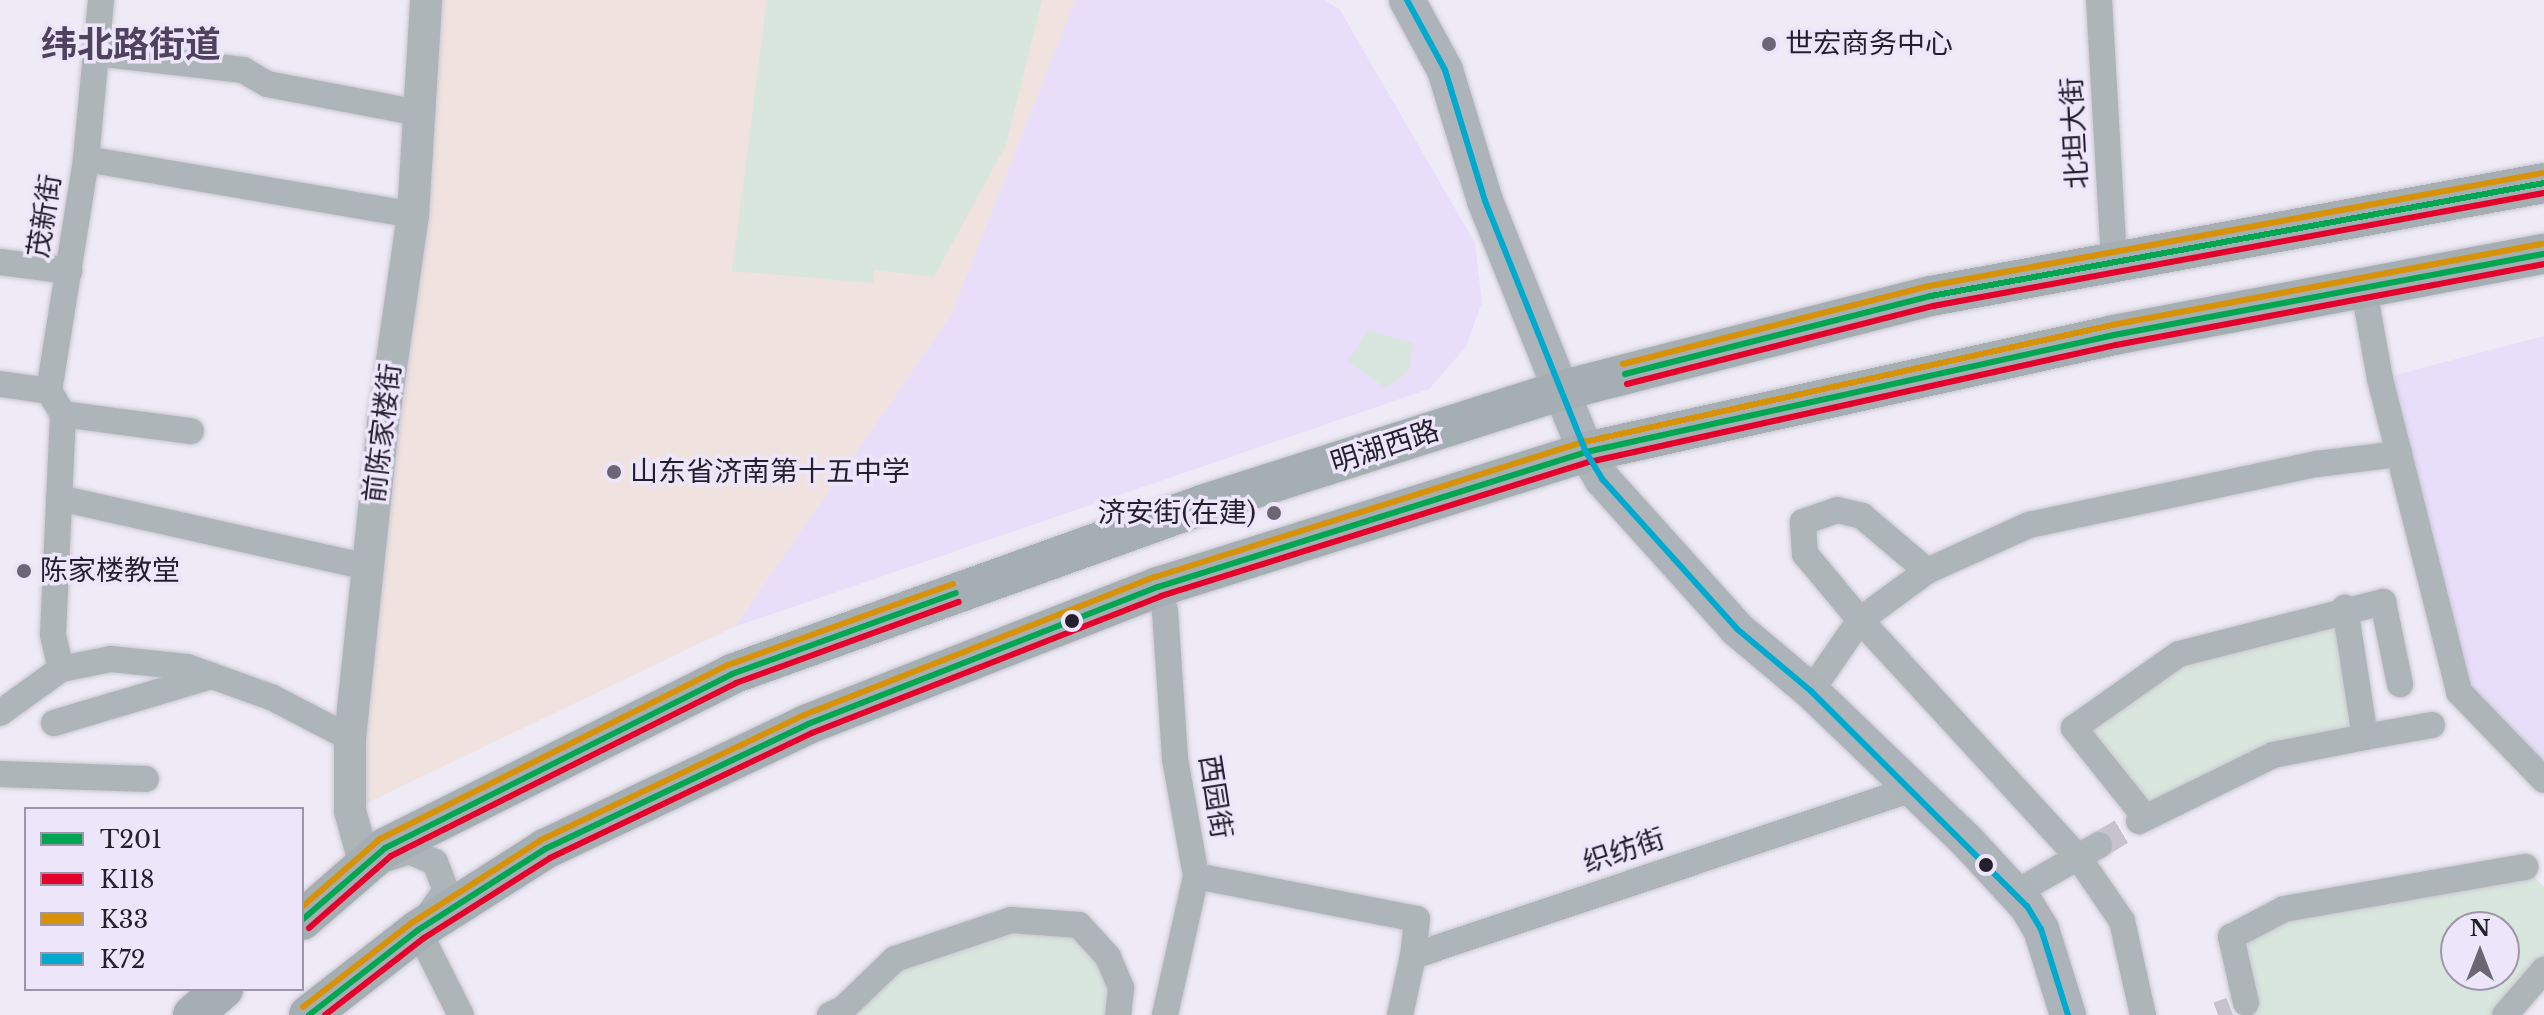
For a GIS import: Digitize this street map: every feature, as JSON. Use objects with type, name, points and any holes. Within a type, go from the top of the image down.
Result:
[{"type":"main road","points":[[1407,0],[1445,70],[1485,201],[1560,391],[1586,452],[1617,500],[1737,629],[1811,691],[2015,893],[2041,929],[2068,1015]]},
{"type":"main road","name":"明湖西路","points":[[304,918],[385,848],[732,674],[1191,509],[1560,391],[1931,296],[2544,183]]},
{"type":"main road","points":[[309,1015],[418,930],[545,849],[808,724],[1158,587],[1586,452],[2114,335],[2544,254]]},
{"type":"main road","points":[[193,1015],[221,991]]},
{"type":"street","name":"茂新街","points":[[49,391],[86,159],[101,0]]},
{"type":"street","name":"前陈家楼街","points":[[365,865],[350,811],[350,738],[368,567],[413,215],[426,0]]},
{"type":"street","name":"北坦大街","points":[[2099,0],[2114,262]]},
{"type":"street","points":[[96,53],[243,70],[267,84],[419,113]]},
{"type":"street","points":[[86,159],[413,215]]},
{"type":"street","points":[[0,262],[69,271]]},
{"type":"street","points":[[2364,290],[2399,454],[2459,692],[2544,780]]},
{"type":"street","points":[[0,384],[49,391],[63,414],[53,635],[61,669]]},
{"type":"street","points":[[63,414],[191,431]]},
{"type":"street","points":[[1811,691],[1860,620],[1927,571],[2029,525],[2317,464],[2399,454]]},
{"type":"street","points":[[59,498],[368,567]]},
{"type":"street","points":[[1927,571],[1862,516],[1837,510],[1803,522],[1805,554],[1860,620],[2088,851],[2122,921],[2143,1015]]},
{"type":"street","name":"西园街","points":[[1158,587],[1165,611],[1175,759],[1196,876],[1165,1015]]},
{"type":"street","points":[[2400,684],[2383,602],[2345,608],[2179,654],[2074,728],[2142,819],[2273,755],[2432,725]]},
{"type":"street","points":[[2345,608],[2365,737]]},
{"type":"street","points":[[4,702],[61,669],[111,659],[187,667],[271,697],[350,738]]},
{"type":"street","points":[[54,723],[212,676]]},
{"type":"street","points":[[0,774],[146,779]]},
{"type":"street","name":"织纺街","points":[[1413,956],[1912,789]]},
{"type":"street","points":[[365,865],[409,851],[435,862],[446,890],[418,930],[461,1015]]},
{"type":"street","points":[[2015,893],[2088,851]]},
{"type":"street","points":[[2242,1009],[2231,937],[2284,909],[2525,867]]},
{"type":"street","points":[[1196,876],[1417,919],[1413,956],[1400,1015]]},
{"type":"street","points":[[830,1015],[843,1009],[895,959],[1011,920],[1079,925],[1108,957],[1121,988],[1118,1015]]},
{"type":"street","points":[[2505,1015],[2544,970]]},
{"type":"shaded area","name":"山东省济南第十五中学","points":[[427,0],[1075,0],[950,317],[734,627],[350,811]]},
{"type":"shaded area","points":[[767,0],[1042,0],[1006,145],[934,277],[874,270],[874,283],[732,271]]},
{"type":"shaded area","points":[[1075,0],[1325,0],[1340,10],[1475,243],[1482,302],[1466,347],[1429,389],[734,627],[950,317]]},
{"type":"shaded area","points":[[1368,330],[1413,343],[1409,371],[1386,388],[1348,362]]},
{"type":"shaded area","points":[[2544,336],[2544,780],[2459,692],[2380,379]]},
{"type":"shaded area","points":[[2345,608],[2365,737],[2273,755],[2157,810],[2074,728],[2179,654]]},
{"type":"shaded area","points":[[2525,867],[2544,887],[2544,970],[2505,1015],[2249,1015],[2231,937],[2284,909]]},
{"type":"shaded area","points":[[1011,920],[1079,925],[1108,957],[1118,1015],[830,1015],[895,959]]},
{"type":"tunnel","points":[[2099,845],[2139,821]]},
{"type":"tunnel","points":[[2218,1015],[2231,1010]]},
{"type":"transit line","name":"K72","points":[[1407,0],[1445,70],[1485,201],[1586,452],[1603,480],[1737,629],[1811,691],[2027,906],[2041,929],[2068,1015]]},
{"type":"transit line","name":"K33","points":[[1623,364],[1929,286],[2542,173]]},
{"type":"transit line","name":"T201","points":[[1625,374],[1931,296],[2544,183]]},
{"type":"transit line","name":"K118","points":[[1627,384],[1933,306],[2544,193]]},
{"type":"transit line","name":"K33","points":[[303,1007],[413,922],[541,840],[804,715],[1155,577],[1584,442],[2112,325],[2542,244]]},
{"type":"transit line","name":"T201","points":[[309,1015],[418,930],[545,849],[808,724],[1158,587],[1586,452],[2114,335],[2544,254]]},
{"type":"transit line","name":"K118","points":[[325,1015],[424,938],[550,858],[812,733],[1161,596],[1589,462],[2116,345],[2544,264]]},
{"type":"transit line","name":"K33","points":[[304,905],[380,839],[728,665],[953,584]]},
{"type":"transit line","name":"T201","points":[[304,918],[385,848],[732,674],[956,593]]},
{"type":"transit line","name":"K118","points":[[309,928],[391,856],[736,683],[959,602]]},
{"type":"place","name":"世宏商务中心","points":[[1769,44]]},
{"type":"place","name":"山东省济南第十五中学","points":[[614,472]]},
{"type":"place","name":"济安街(在建)","points":[[1274,513]]},
{"type":"place","name":"陈家楼教堂","points":[[24,571]]},
{"type":"district","name":"纬北路街道","points":[[131,45]]}]
